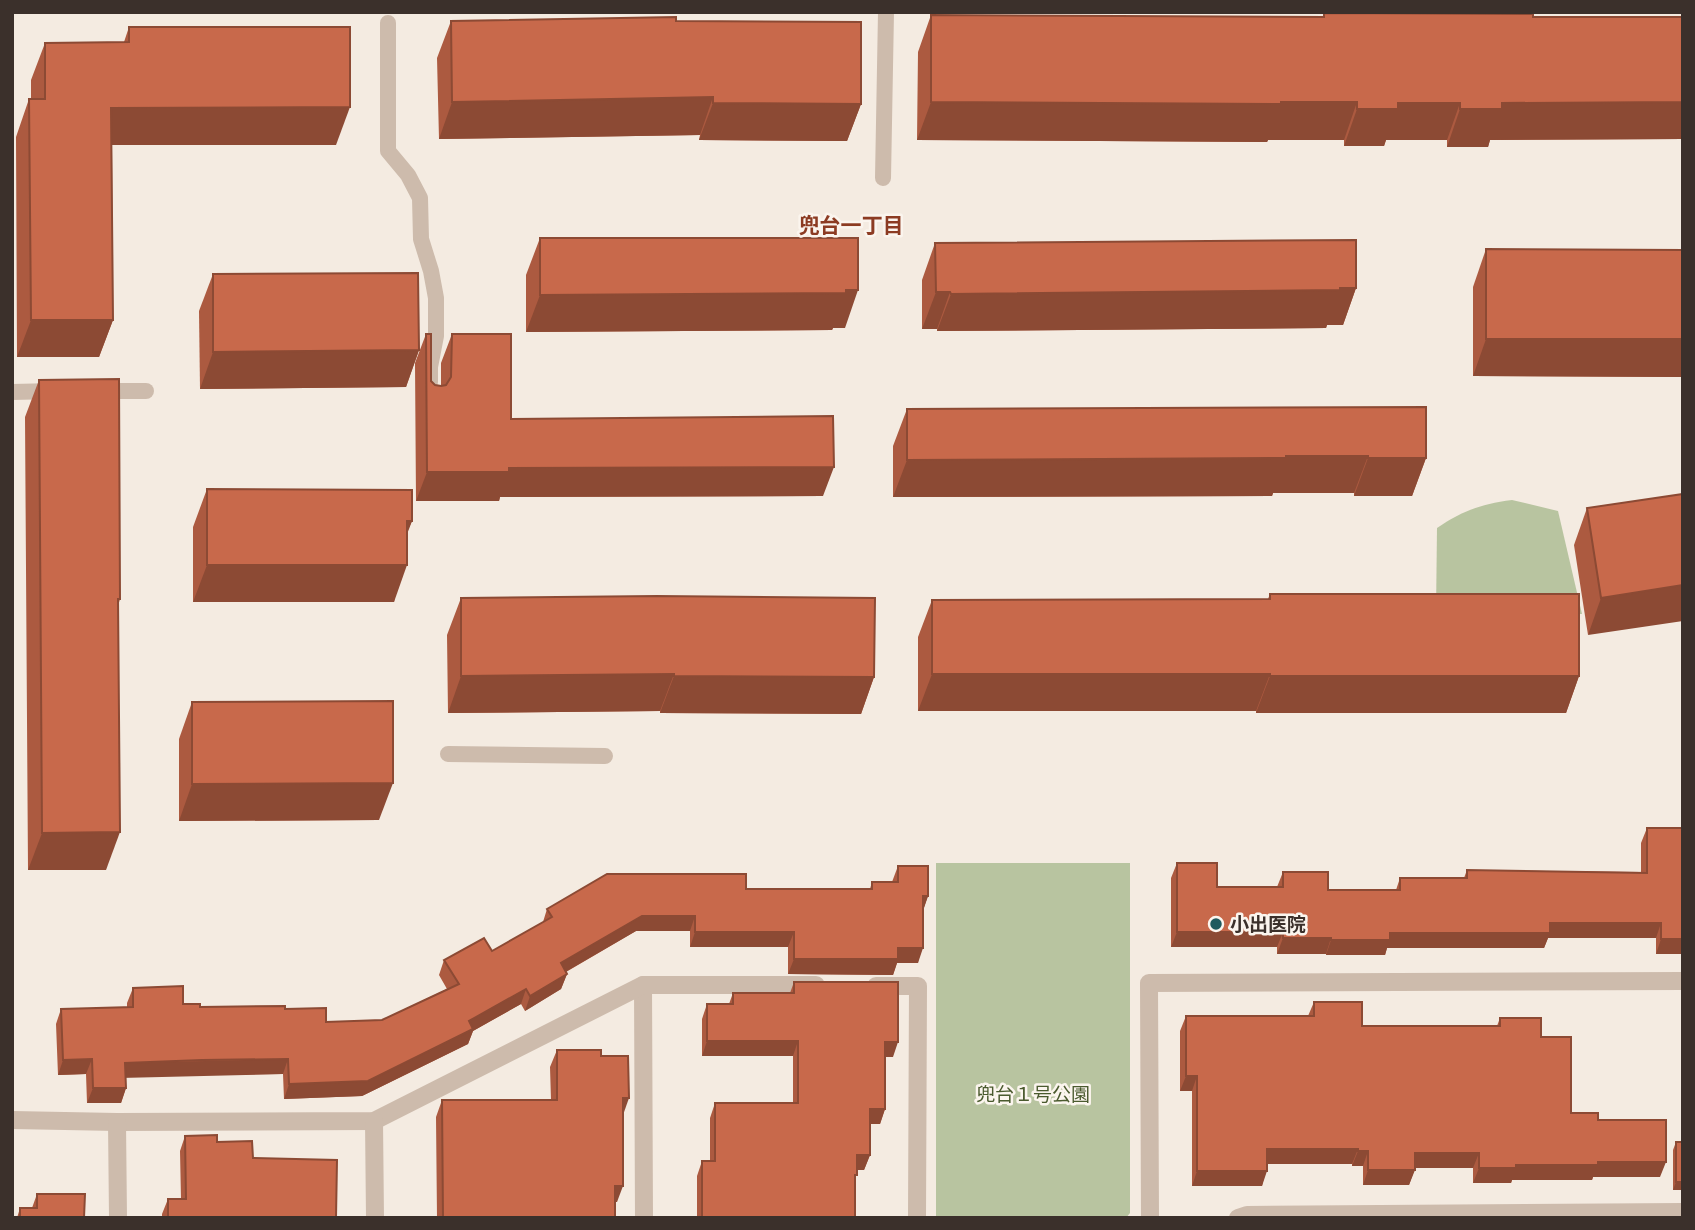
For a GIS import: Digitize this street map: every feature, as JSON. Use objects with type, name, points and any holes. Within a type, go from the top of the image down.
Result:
[{"type":"street","points":[[1150,1218],[1149,983],[1683,981]]},
{"type":"street","points":[[12,1120],[374,1121],[643,985],[835,986]]},
{"type":"street","points":[[643,985],[644,1218]]},
{"type":"street","points":[[863,986],[918,986],[917,1218]]},
{"type":"street","points":[[374,1121],[375,1218]]},
{"type":"street","points":[[117,1122],[118,1218]]},
{"type":"street","points":[[1238,1218],[1274,1215],[1683,1212]]},
{"type":"lane","points":[[883,178],[886,12]]},
{"type":"lane","points":[[388,23],[388,151],[408,175],[419,198],[421,239],[436,298],[436,336],[430,368],[430,393]]},
{"type":"lane","points":[[12,392],[146,391]]},
{"type":"lane","points":[[448,754],[606,756]]},
{"type":"green space","points":[[1512,500],[1558,511],[1582,614],[1436,613],[1437,528],[1472,509]]},
{"type":"green space","name":"兜台１号公園","points":[[936,863],[1130,863],[1130,1213],[1126,1218],[936,1218]]},
{"type":"building","points":[[1324,13],[1683,17],[1683,102],[1502,103],[1502,109],[1460,109],[1460,103],[1398,103],[1398,109],[1357,109],[1357,102],[931,102],[931,15],[1324,17]]},
{"type":"building","points":[[676,17],[676,21],[861,22],[861,104],[713,103],[713,97],[452,102],[451,21]]},
{"type":"building","points":[[129,27],[350,27],[350,107],[111,108],[113,320],[31,320],[29,99],[45,99],[45,43],[129,42]]},
{"type":"building","points":[[540,238],[858,238],[858,290],[846,290],[846,293],[540,295]]},
{"type":"building","points":[[1356,240],[1356,288],[1340,290],[936,292],[935,243]]},
{"type":"building","points":[[1486,249],[1683,250],[1683,339],[1486,339]]},
{"type":"building","points":[[418,273],[419,350],[213,352],[213,274]]},
{"type":"building","points":[[426,334],[431,334],[431,381],[441,386],[446,385],[451,377],[452,334],[511,334],[511,419],[833,416],[834,467],[509,468],[509,472],[427,472]]},
{"type":"building","points":[[119,379],[120,832],[42,833],[39,380]]},
{"type":"building","points":[[1426,407],[1426,458],[1286,456],[907,460],[907,409]]},
{"type":"building","points":[[207,489],[412,490],[412,521],[407,521],[407,565],[207,565]]},
{"type":"building","points":[[1683,494],[1683,585],[1601,598],[1587,508]]},
{"type":"building","points":[[1270,594],[1579,594],[1579,676],[932,674],[932,600],[1270,599]]},
{"type":"building","points":[[461,598],[875,598],[874,677],[674,674],[461,676]]},
{"type":"building","points":[[393,701],[393,783],[192,784],[192,702]]},
{"type":"building","points":[[1647,828],[1683,828],[1683,939],[1661,939],[1661,923],[1550,923],[1550,933],[1390,933],[1390,940],[1283,938],[1283,932],[1177,932],[1177,863],[1217,863],[1217,887],[1283,887],[1283,872],[1328,872],[1328,890],[1400,890],[1400,878],[1467,878],[1467,870],[1647,873]]},
{"type":"building","points":[[898,866],[928,866],[928,896],[923,896],[923,948],[898,948],[898,959],[794,959],[794,932],[695,932],[695,916],[642,916],[561,963],[567,974],[530,996],[526,989],[469,1021],[473,1029],[368,1081],[289,1084],[288,1059],[202,1060],[125,1063],[126,1088],[93,1088],[92,1059],[63,1060],[61,1009],[133,1007],[133,988],[183,986],[183,1004],[200,1004],[200,1007],[326,1008],[326,1022],[382,1020],[459,984],[444,960],[484,938],[492,951],[552,917],[547,909],[607,874],[746,874],[746,889],[872,889],[872,882],[898,882]]},
{"type":"building","points":[[794,982],[898,982],[898,1042],[885,1042],[885,1109],[870,1109],[870,1155],[857,1155],[855,1218],[702,1218],[702,1161],[715,1161],[715,1103],[798,1103],[798,1041],[707,1041],[707,1004],[733,1004],[733,993],[794,993]]},
{"type":"building","points":[[1314,1002],[1362,1002],[1362,1026],[1500,1026],[1500,1018],[1541,1018],[1541,1037],[1571,1037],[1571,1113],[1598,1113],[1598,1120],[1666,1120],[1666,1162],[1598,1162],[1598,1165],[1479,1168],[1479,1153],[1415,1153],[1415,1170],[1368,1170],[1368,1151],[1267,1149],[1267,1171],[1197,1171],[1197,1076],[1186,1076],[1186,1016],[1314,1016]]},
{"type":"building","points":[[557,1050],[601,1050],[601,1056],[628,1056],[629,1098],[623,1098],[623,1186],[615,1186],[615,1218],[443,1218],[442,1100],[557,1100]]},
{"type":"building","points":[[217,1135],[217,1142],[252,1141],[253,1158],[337,1160],[336,1218],[168,1218],[168,1199],[186,1199],[185,1136]]},
{"type":"building","points":[[1676,1142],[1683,1142],[1683,1182],[1676,1182]]},
{"type":"building","points":[[37,1194],[85,1194],[84,1218],[20,1218],[20,1208],[37,1208]]},
{"type":"place","name":"小出医院","points":[[1216,924]]},
{"type":"district","name":"兜台一丁目","points":[[851,225]]}]
